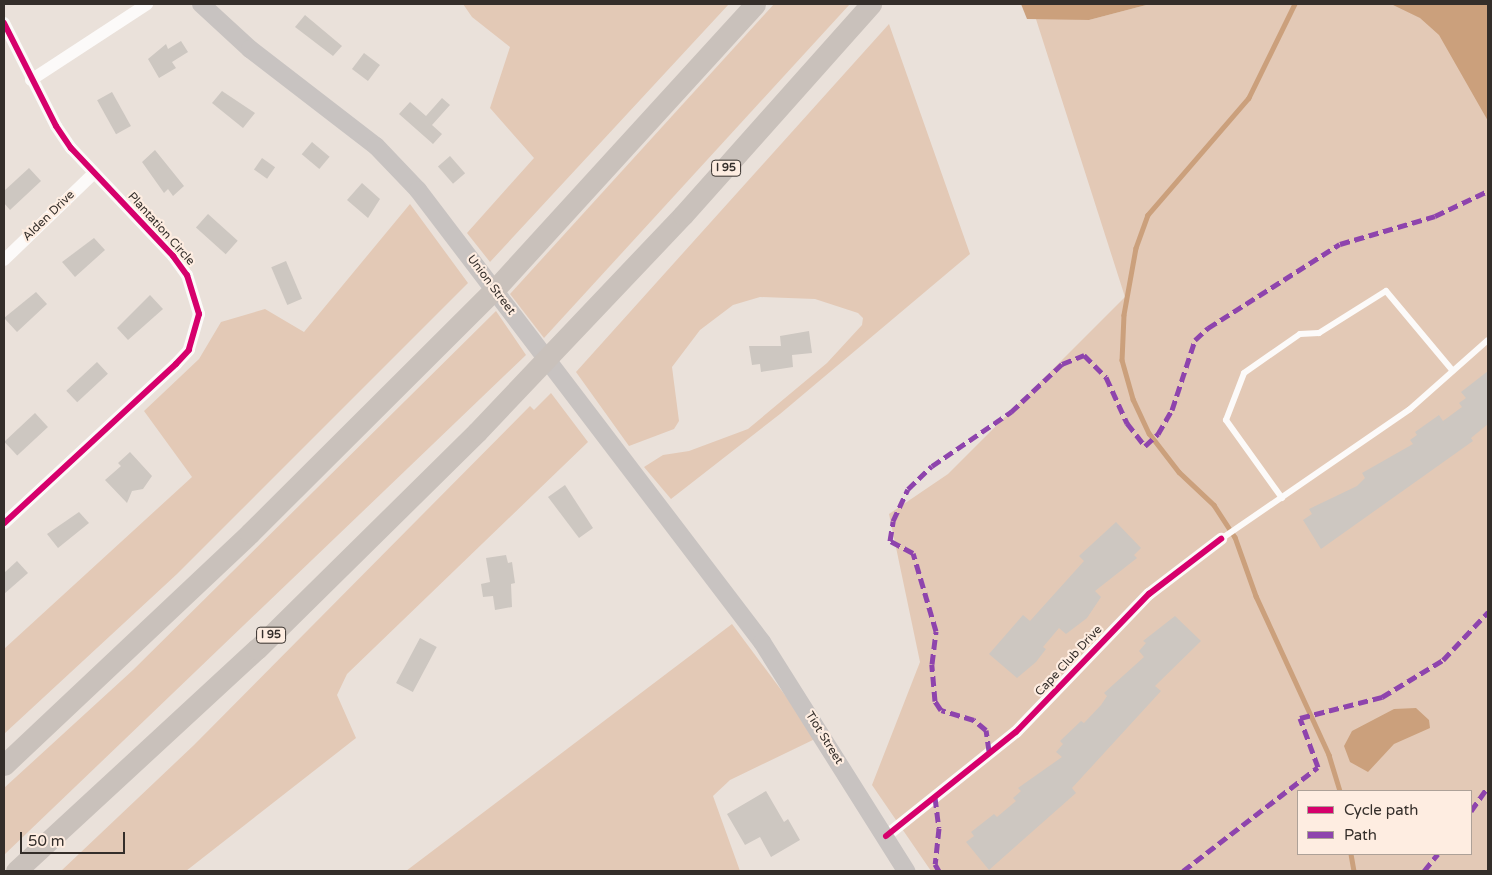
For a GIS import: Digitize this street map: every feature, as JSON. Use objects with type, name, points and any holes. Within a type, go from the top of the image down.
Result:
[{"type":"highway","points":[[4,765],[232,551],[463,321],[527,254],[755,4]]},
{"type":"highway","name":"I 95","points":[[16,871],[296,612],[517,390],[576,329],[871,4]]},
{"type":"main road","name":"Union Street","points":[[201,4],[250,49],[376,146],[410,180],[738,608]]},
{"type":"main road","name":"Tiot Street","points":[[738,608],[886,836],[906,871]]},
{"type":"street","points":[[31,80],[147,4]]},
{"type":"street","name":"Plantation Circle","points":[[4,23],[31,80],[56,126],[94,173],[187,275],[199,314],[196,333],[189,350],[176,364],[4,522]]},
{"type":"street","name":"Alden Drive","points":[[4,260],[94,173]]},
{"type":"street","name":"Cape Club Drive","points":[[886,836],[1016,732],[1067,684],[1090,654],[1149,594],[1221,539]]},
{"type":"lane","points":[[1282,498],[1226,420],[1242,375],[1300,334],[1319,333],[1386,291],[1453,371]]},
{"type":"lane","points":[[1221,539],[1410,409],[1488,340]]},
{"type":"shaded area","points":[[463,4],[729,4],[490,262],[467,233],[534,158],[490,108],[510,47],[472,17]]},
{"type":"shaded area","points":[[774,4],[850,4],[544,338],[510,294]]},
{"type":"shaded area","points":[[1021,4],[1150,4],[1089,20],[1027,19]]},
{"type":"shaded area","points":[[1150,4],[1488,4],[1488,871],[931,871],[872,785],[920,662],[889,514],[948,474],[1125,297],[1035,16],[1089,20]]},
{"type":"shaded area","points":[[1391,4],[1488,4],[1488,121],[1439,35],[1420,18]]},
{"type":"shaded area","points":[[889,24],[970,254],[780,414],[671,499],[644,467],[663,455],[689,451],[748,429],[827,363],[862,325],[863,318],[858,313],[815,299],[760,297],[733,305],[700,330],[672,367],[679,421],[674,429],[629,446],[576,372]]},
{"type":"shaded area","points":[[410,204],[468,283],[177,574],[4,734],[4,649],[192,477],[144,411],[199,359],[221,322],[265,309],[304,332]]},
{"type":"shaded area","points":[[496,311],[526,355],[4,855],[4,788],[133,670]]},
{"type":"shaded area","points":[[551,393],[588,442],[347,674],[337,695],[356,738],[186,871],[61,871],[194,745],[530,406],[534,410]]},
{"type":"shaded area","points":[[732,624],[817,738],[730,780],[713,796],[740,871],[406,871]]},
{"type":"shaded area","points":[[1416,708],[1429,720],[1430,728],[1394,744],[1368,772],[1350,762],[1344,746],[1352,731],[1394,709]]},
{"type":"building","points":[[305,15],[342,46],[333,56],[295,27]]},
{"type":"building","points":[[181,41],[188,52],[172,62],[176,68],[159,78],[148,59],[166,44],[168,49]]},
{"type":"building","points":[[364,53],[380,65],[368,81],[352,69]]},
{"type":"building","points":[[222,91],[255,113],[243,128],[212,103]]},
{"type":"building","points":[[112,92],[131,126],[116,134],[97,100]]},
{"type":"building","points":[[442,98],[450,105],[432,125],[442,134],[433,144],[399,114],[410,102],[426,116]]},
{"type":"building","points":[[312,142],[330,157],[319,169],[302,154]]},
{"type":"building","points":[[155,150],[184,186],[173,196],[168,189],[164,193],[142,162]]},
{"type":"building","points":[[450,156],[465,173],[453,184],[438,166]]},
{"type":"building","points":[[262,158],[275,167],[267,179],[254,169]]},
{"type":"building","points":[[29,168],[41,181],[10,210],[4,203],[4,191]]},
{"type":"building","points":[[362,183],[380,199],[368,218],[347,200]]},
{"type":"building","points":[[208,214],[238,241],[226,254],[196,227]]},
{"type":"building","points":[[94,238],[105,250],[75,277],[62,262]]},
{"type":"building","points":[[286,261],[302,299],[287,305],[271,267]]},
{"type":"building","points":[[36,292],[47,304],[17,332],[4,318]]},
{"type":"building","points":[[150,295],[163,309],[128,340],[117,328]]},
{"type":"building","points":[[809,331],[812,353],[792,355],[793,367],[761,372],[760,364],[752,365],[749,346],[781,346],[780,336]]},
{"type":"building","points":[[97,362],[108,374],[77,402],[66,391]]},
{"type":"building","points":[[1488,371],[1488,424],[1471,438],[1473,441],[1321,549],[1303,520],[1312,514],[1309,509],[1357,486],[1365,478],[1362,473],[1413,444],[1410,440],[1417,435],[1415,432],[1439,415],[1443,421],[1462,407],[1459,403],[1466,398],[1461,392]]},
{"type":"building","points":[[35,413],[48,427],[17,456],[4,442]]},
{"type":"building","points":[[130,452],[152,476],[143,489],[132,491],[127,503],[105,480],[121,466],[118,463]]},
{"type":"building","points":[[565,485],[593,528],[579,538],[548,497]]},
{"type":"building","points":[[79,512],[89,523],[58,548],[47,534]]},
{"type":"building","points":[[1116,522],[1141,548],[1134,555],[1137,558],[1095,591],[1101,597],[1087,618],[1066,634],[1059,628],[1043,647],[1046,649],[1036,662],[1017,678],[989,654],[1023,615],[1030,621],[1084,561],[1079,556]]},
{"type":"building","points":[[506,555],[508,563],[512,562],[515,583],[511,584],[512,607],[495,610],[493,596],[483,597],[481,584],[490,582],[486,558]]},
{"type":"building","points":[[17,561],[28,573],[4,594],[4,573]]},
{"type":"building","points":[[1175,616],[1201,641],[1155,686],[1161,691],[1072,788],[1076,793],[989,870],[966,842],[974,836],[971,832],[994,814],[997,817],[1016,801],[1013,798],[1021,791],[1018,788],[1062,757],[1056,752],[1063,744],[1060,741],[1081,721],[1084,723],[1107,696],[1104,693],[1144,657],[1139,651],[1146,643],[1143,641]]},
{"type":"building","points":[[420,638],[437,647],[413,692],[396,683]]},
{"type":"building","points":[[766,791],[784,822],[788,819],[800,840],[771,857],[760,837],[745,845],[727,814]]},
{"type":"waterway","points":[[1295,4],[1249,98],[1148,215],[1136,248],[1124,315],[1122,360],[1133,399],[1149,433],[1179,472],[1214,505],[1235,537],[1256,596],[1329,755],[1340,790]]},
{"type":"waterway","points":[[1351,855],[1354,871]]},
{"type":"marked path","points":[[989,751],[986,730],[974,720],[941,710],[935,701],[932,664],[936,631],[913,553],[890,541],[893,521],[908,489],[932,466],[1011,412],[1062,364],[1084,355],[1106,377],[1127,423],[1145,446],[1158,434],[1172,410],[1195,340],[1208,328],[1340,244],[1435,216],[1488,191]]},
{"type":"marked path","points":[[1183,871],[1318,767],[1300,718],[1382,697],[1443,660],[1488,612]]},
{"type":"marked path","points":[[1472,810],[1488,787]]},
{"type":"marked path","points":[[935,797],[939,828],[935,864],[939,871]]},
{"type":"marked path","points":[[1424,871],[1437,855]]},
{"type":"cycle path","points":[[4,23],[56,126],[71,148],[173,256],[187,275],[199,314],[189,350],[176,364],[4,523]]},
{"type":"cycle path","points":[[886,836],[1016,732],[1149,594],[1221,539]]}]
